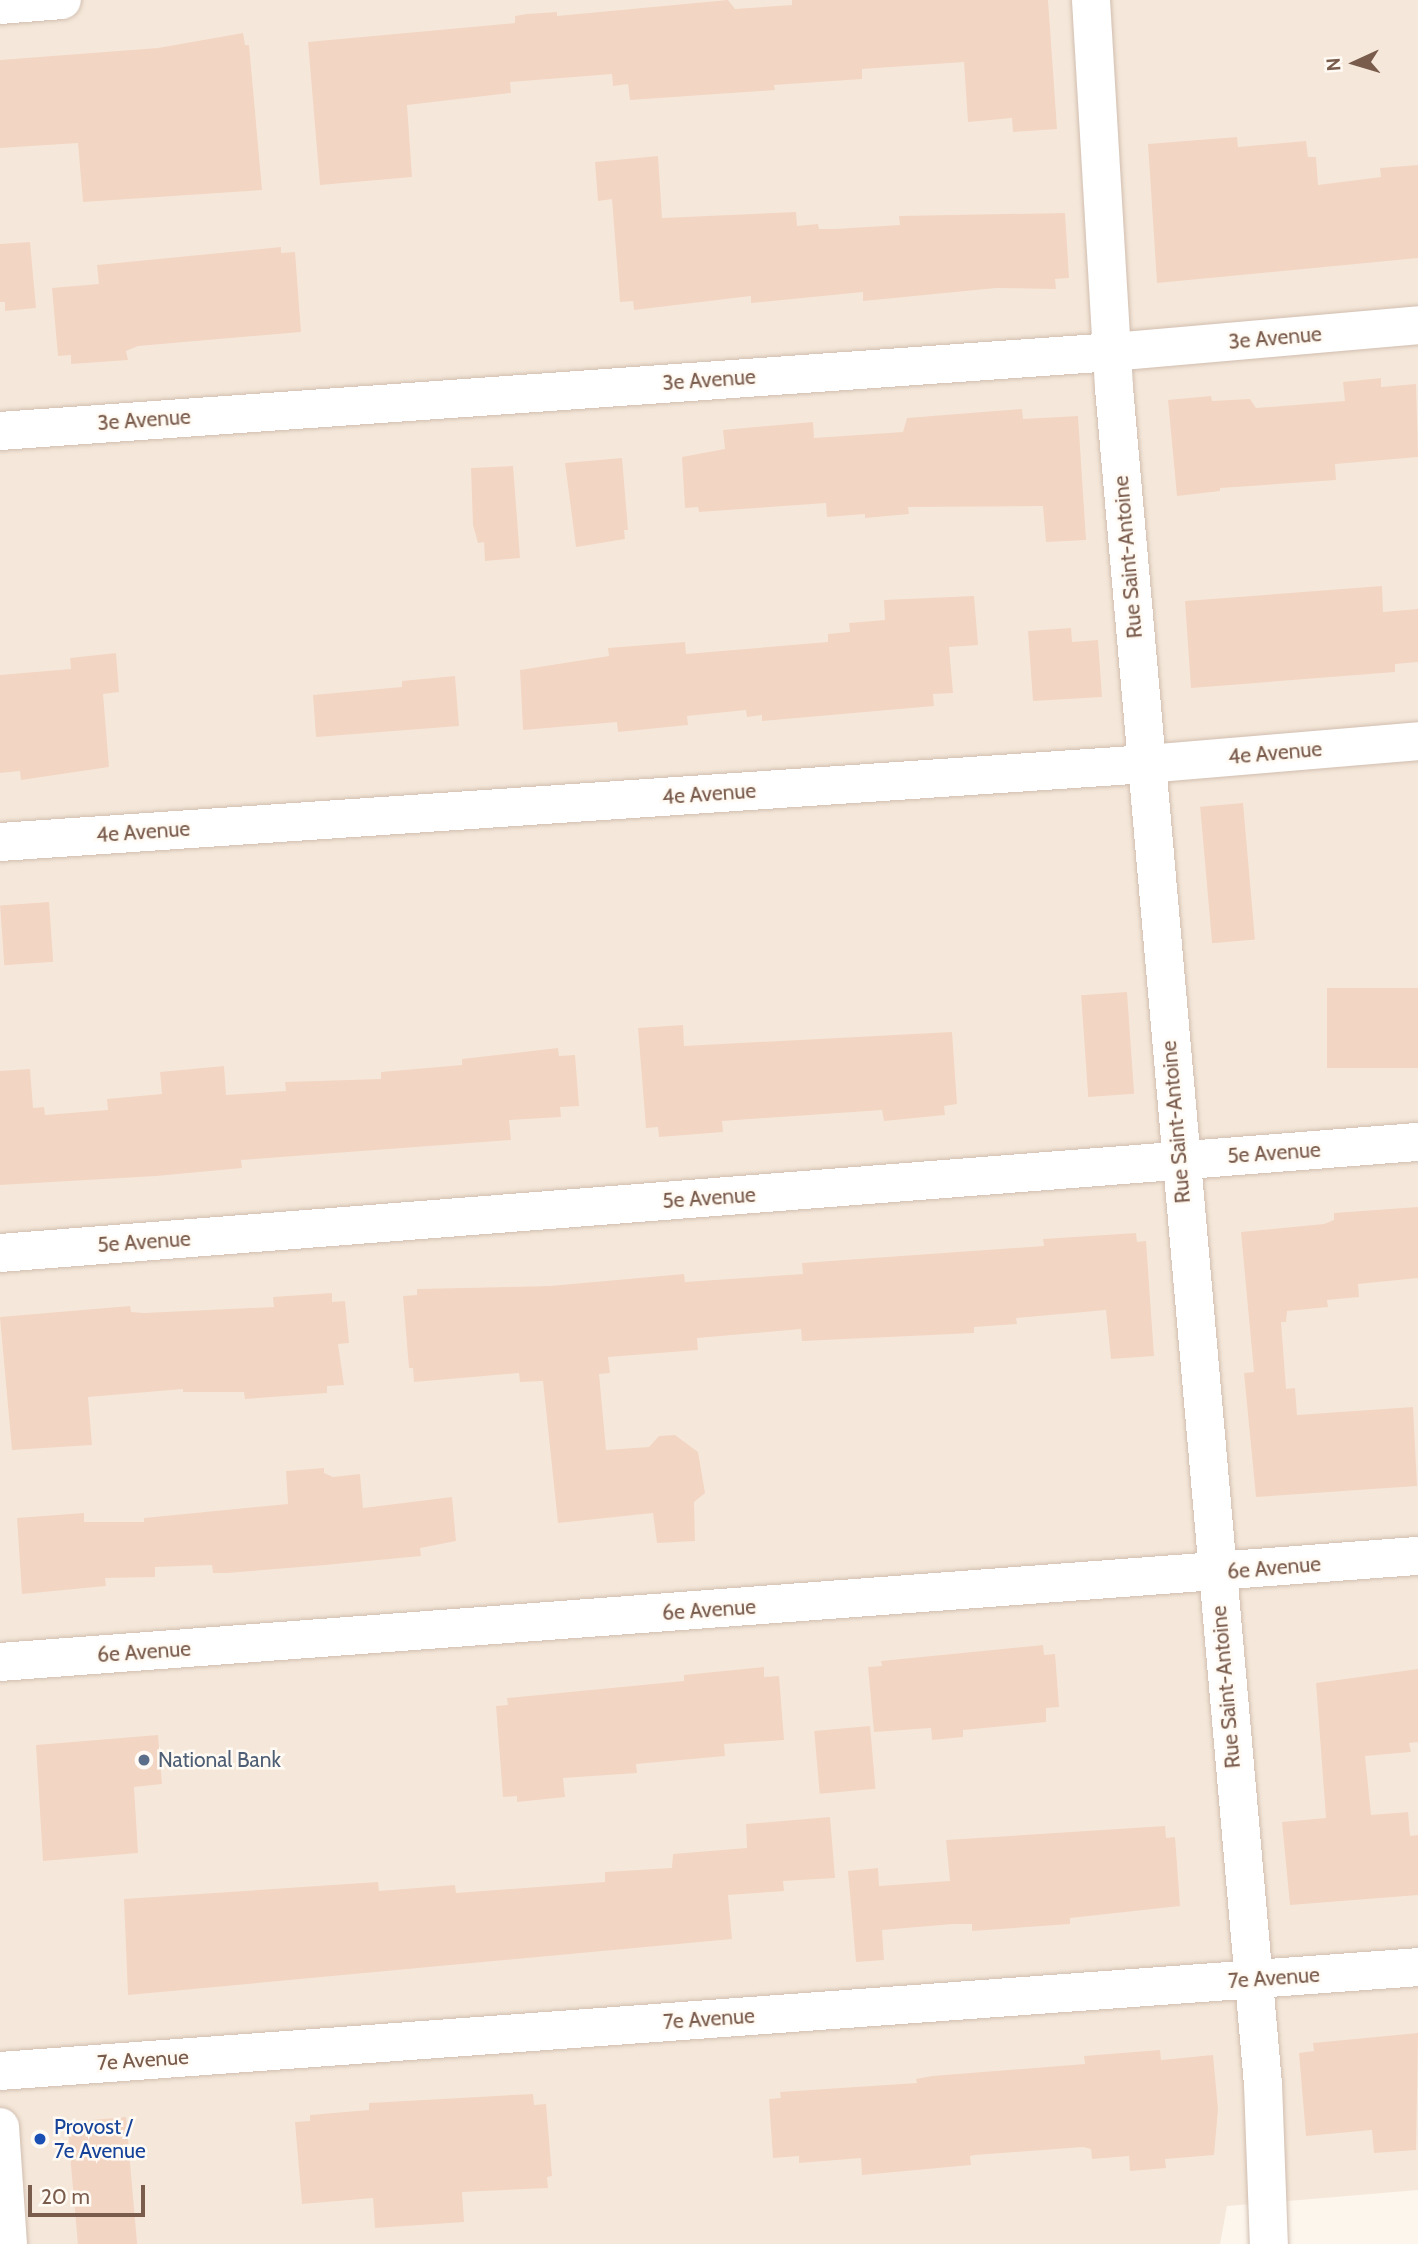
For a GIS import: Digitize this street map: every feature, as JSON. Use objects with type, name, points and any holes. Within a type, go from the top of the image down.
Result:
[{"type":"street","points":[[0,5],[62,0]]},
{"type":"street","name":"Rue Saint-Antoine","points":[[1091,0],[1112,352],[1179,1161],[1253,1980],[1269,2181],[1269,2244]]},
{"type":"street","name":"3e Avenue","points":[[0,430],[1112,352],[1418,325]]},
{"type":"street","name":"4e Avenue","points":[[0,842],[1146,764],[1418,741]]},
{"type":"street","name":"5e Avenue","points":[[0,1253],[1418,1142]]},
{"type":"street","name":"6e Avenue","points":[[0,1662],[1418,1556]]},
{"type":"street","name":"7e Avenue","points":[[0,2071],[1418,1967]]},
{"type":"street","points":[[0,2127],[8,2244]]},
{"type":"shaded area","points":[[0,0],[1418,0],[1418,2190],[1227,2206],[1220,2244],[0,2244]]},
{"type":"building","points":[[728,0],[735,9],[792,5],[792,0],[1048,0],[1057,129],[1013,132],[1012,118],[968,122],[964,62],[862,69],[862,79],[774,85],[775,90],[630,100],[628,84],[613,86],[612,74],[510,82],[511,93],[407,105],[412,177],[320,185],[308,42],[515,23],[515,16],[527,14],[557,12],[557,16]]},
{"type":"building","points":[[243,33],[245,45],[249,45],[262,190],[83,202],[78,143],[0,148],[0,60],[158,48]]},
{"type":"building","points":[[1237,137],[1238,147],[1306,141],[1308,157],[1316,157],[1318,185],[1381,177],[1380,168],[1418,165],[1418,258],[1157,283],[1148,144]]},
{"type":"building","points":[[658,156],[662,218],[796,212],[797,226],[818,224],[819,229],[835,229],[900,225],[899,216],[1065,213],[1069,278],[1055,279],[1056,289],[996,288],[863,301],[863,292],[751,303],[751,296],[634,310],[633,301],[620,302],[612,199],[598,201],[595,162]]},
{"type":"building","points":[[30,242],[36,308],[5,311],[5,302],[0,302],[0,244]]},
{"type":"building","points":[[281,247],[281,253],[295,252],[301,332],[138,346],[126,351],[128,360],[71,364],[71,355],[58,356],[52,288],[99,284],[97,265]]},
{"type":"building","points":[[1381,378],[1381,387],[1416,384],[1418,457],[1335,464],[1336,480],[1220,488],[1220,491],[1177,496],[1168,400],[1211,396],[1212,401],[1250,399],[1256,408],[1345,401],[1343,382]]},
{"type":"building","points":[[1022,409],[1023,419],[1078,416],[1086,540],[1046,542],[1043,506],[908,507],[909,514],[865,518],[865,514],[827,517],[826,503],[699,512],[698,507],[685,508],[682,457],[725,449],[723,430],[813,422],[814,438],[903,432],[907,418]]},
{"type":"building","points":[[622,458],[628,530],[624,530],[625,539],[576,547],[565,463]]},
{"type":"building","points":[[513,466],[520,558],[485,561],[484,542],[478,543],[473,525],[471,468]]},
{"type":"building","points":[[1382,586],[1383,612],[1418,609],[1418,662],[1395,664],[1395,672],[1191,688],[1185,601]]},
{"type":"building","points":[[974,596],[978,645],[949,647],[953,693],[933,694],[934,706],[762,721],[762,715],[747,717],[746,710],[687,716],[688,725],[618,732],[617,722],[523,730],[520,670],[609,656],[608,648],[685,642],[686,654],[828,642],[828,634],[850,632],[849,623],[885,620],[884,600]]},
{"type":"building","points":[[1071,628],[1072,642],[1098,640],[1102,697],[1033,701],[1028,631]]},
{"type":"building","points":[[116,653],[119,692],[103,694],[109,767],[21,780],[20,771],[0,773],[0,675],[71,669],[70,658]]},
{"type":"building","points":[[455,676],[459,726],[316,737],[313,695],[402,687],[402,681]]},
{"type":"building","points":[[1243,803],[1255,939],[1212,943],[1200,807]]},
{"type":"building","points":[[49,902],[53,962],[4,965],[0,905]]},
{"type":"building","points":[[1327,988],[1418,988],[1418,1068],[1327,1068]]},
{"type":"building","points":[[1127,992],[1134,1094],[1088,1097],[1081,995]]},
{"type":"building","points":[[683,1025],[684,1046],[952,1032],[957,1104],[944,1106],[945,1115],[884,1121],[882,1110],[722,1121],[723,1132],[659,1137],[658,1127],[646,1128],[638,1028]]},
{"type":"building","points":[[558,1048],[559,1056],[575,1055],[579,1106],[560,1107],[561,1117],[509,1120],[511,1140],[241,1160],[242,1168],[156,1176],[0,1185],[0,1071],[30,1069],[33,1108],[44,1107],[45,1115],[108,1110],[107,1099],[162,1094],[160,1072],[224,1066],[226,1095],[286,1091],[285,1082],[381,1079],[381,1072],[462,1065],[462,1059]]},
{"type":"building","points":[[1418,1207],[1418,1278],[1358,1284],[1359,1297],[1327,1300],[1328,1307],[1287,1311],[1286,1322],[1281,1322],[1286,1389],[1295,1388],[1297,1415],[1413,1407],[1417,1486],[1256,1497],[1244,1373],[1254,1372],[1241,1232],[1324,1224],[1334,1220],[1334,1213]]},
{"type":"building","points":[[1136,1233],[1137,1242],[1146,1241],[1154,1356],[1111,1359],[1106,1310],[1016,1318],[1017,1324],[974,1327],[974,1333],[802,1341],[801,1329],[697,1338],[698,1350],[608,1357],[610,1373],[599,1374],[606,1450],[649,1447],[659,1436],[675,1435],[698,1452],[705,1493],[694,1502],[695,1541],[657,1543],[653,1513],[558,1523],[543,1381],[520,1382],[519,1373],[414,1382],[413,1368],[409,1368],[403,1296],[417,1295],[417,1289],[550,1286],[684,1274],[685,1282],[803,1274],[802,1263],[1044,1246],[1043,1239]]},
{"type":"building","points":[[332,1293],[332,1302],[345,1301],[349,1343],[338,1344],[344,1385],[327,1386],[327,1393],[245,1399],[244,1392],[183,1392],[183,1389],[88,1397],[92,1445],[12,1450],[0,1317],[130,1306],[131,1312],[144,1313],[274,1307],[273,1297]]},
{"type":"building","points":[[324,1468],[324,1473],[333,1477],[360,1474],[363,1508],[452,1497],[456,1541],[420,1548],[421,1556],[325,1565],[227,1573],[213,1573],[212,1565],[155,1567],[155,1577],[105,1578],[106,1586],[22,1594],[17,1518],[84,1513],[84,1522],[144,1522],[144,1518],[288,1504],[286,1471]]},
{"type":"building","points":[[1043,1645],[1044,1655],[1055,1654],[1059,1707],[1046,1708],[1046,1722],[963,1730],[963,1737],[932,1740],[931,1728],[874,1732],[868,1667],[882,1666],[881,1661]]},
{"type":"building","points":[[764,1667],[764,1677],[779,1676],[784,1740],[724,1744],[725,1756],[636,1764],[637,1773],[563,1778],[565,1797],[517,1802],[517,1796],[503,1797],[496,1706],[508,1705],[507,1698],[684,1681],[684,1675]]},
{"type":"building","points":[[1418,1669],[1418,1742],[1409,1743],[1411,1752],[1365,1756],[1371,1815],[1408,1812],[1410,1836],[1418,1835],[1418,1895],[1290,1905],[1282,1822],[1326,1818],[1316,1683]]},
{"type":"building","points":[[870,1726],[875,1789],[820,1794],[814,1731]]},
{"type":"building","points":[[158,1735],[162,1784],[134,1787],[138,1853],[43,1861],[36,1745]]},
{"type":"building","points":[[830,1817],[835,1878],[783,1881],[784,1891],[728,1895],[732,1939],[128,1995],[124,1899],[378,1882],[379,1891],[455,1885],[456,1893],[605,1882],[605,1872],[672,1868],[673,1854],[747,1848],[746,1824]]},
{"type":"building","points":[[1165,1826],[1166,1838],[1175,1837],[1180,1906],[1070,1918],[1070,1924],[972,1931],[972,1924],[882,1930],[884,1960],[856,1962],[848,1871],[878,1868],[879,1886],[950,1881],[946,1840]]},
{"type":"building","points":[[1418,2033],[1416,2150],[1374,2153],[1372,2130],[1306,2136],[1299,2053],[1314,2051],[1313,2043]]},
{"type":"building","points":[[1160,2050],[1161,2060],[1213,2055],[1218,2109],[1214,2155],[1165,2159],[1166,2168],[1130,2171],[1129,2156],[1092,2159],[1091,2149],[1083,2147],[975,2155],[970,2156],[971,2165],[862,2175],[861,2158],[799,2163],[799,2156],[773,2158],[769,2099],[781,2098],[780,2092],[917,2083],[916,2079],[932,2076],[1085,2064],[1084,2056]]},
{"type":"building","points":[[533,2094],[534,2105],[546,2104],[552,2176],[547,2177],[548,2188],[462,2192],[464,2222],[375,2228],[373,2198],[302,2204],[295,2122],[310,2121],[310,2115],[369,2110],[369,2103]]},
{"type":"building","points":[[126,2117],[137,2244],[78,2244],[67,2122]]},
{"type":"place","name":"National Bank","points":[[144,1760]]},
{"type":"place","name":"Provost / 7e Avenue","points":[[40,2139]]}]
